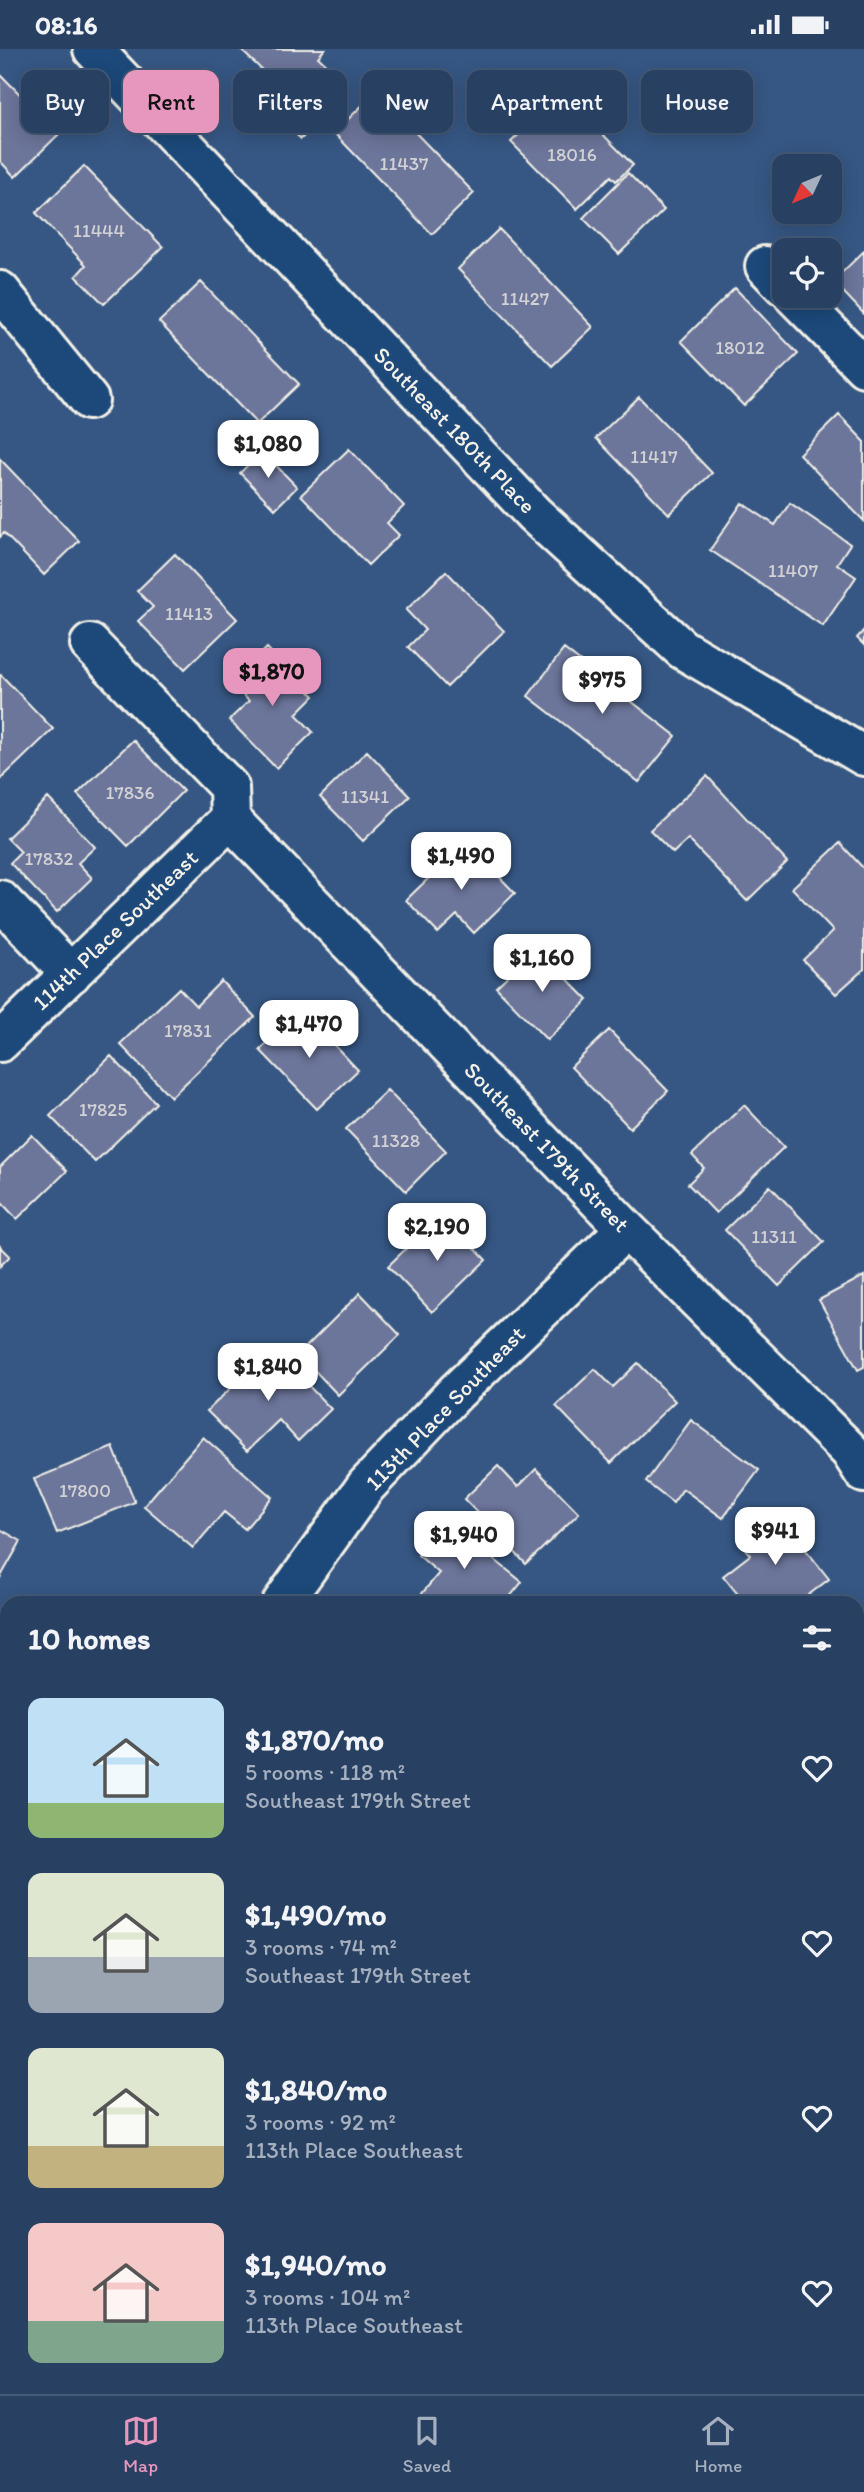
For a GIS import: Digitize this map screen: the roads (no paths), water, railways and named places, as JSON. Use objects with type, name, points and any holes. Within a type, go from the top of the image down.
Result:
[{"type":"street","name":"Southeast 180th Place","points":[[93,49],[544,523],[682,649],[864,756]]},
{"type":"street","points":[[0,291],[89,400]]},
{"type":"street","points":[[806,308],[864,367]]},
{"type":"street","points":[[90,643],[229,787],[230,819]]},
{"type":"street","name":"114th Place Southeast","points":[[0,1042],[230,819]]},
{"type":"street","name":"Southeast 179th Street","points":[[230,819],[626,1229],[850,1451],[864,1473]]},
{"type":"street","points":[[0,900],[71,974]]},
{"type":"street","name":"113th Place Southeast","points":[[287,1596],[366,1486],[456,1392],[626,1229]]}]
